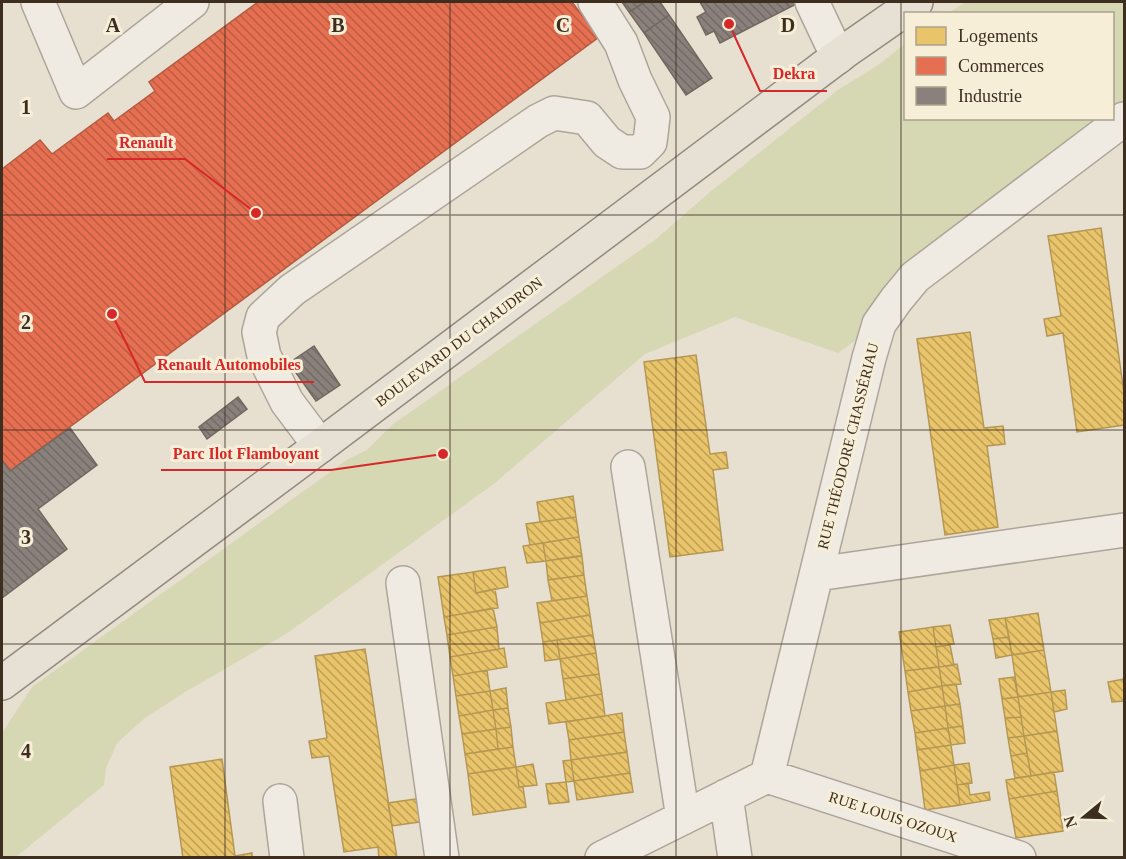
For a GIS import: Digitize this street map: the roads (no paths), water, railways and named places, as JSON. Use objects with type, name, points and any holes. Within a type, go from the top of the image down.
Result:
[{"type":"main road","name":"BOULEVARD DU CHAUDRON","points":[[2,683],[838,57],[916,2]]},
{"type":"street","points":[[38,2],[76,92],[192,2]]},
{"type":"street","points":[[320,447],[287,402],[264,356],[259,332],[263,317],[292,290],[520,133],[554,113],[587,118],[607,142],[622,152],[640,152],[650,142],[652,117],[621,43],[595,2]]},
{"type":"street","points":[[812,2],[838,57]]},
{"type":"street","name":"RUE THÉODORE CHASSÉRIAU","points":[[767,776],[879,324],[915,277],[1125,119]]},
{"type":"street","points":[[628,467],[684,818]]},
{"type":"street","points":[[816,574],[1125,530]]},
{"type":"street","points":[[403,583],[442,858]]},
{"type":"street","points":[[603,858],[767,776]]},
{"type":"street","name":"RUE LOUIS OZOUX","points":[[767,776],[1019,858]]},
{"type":"street","points":[[726,796],[735,858]]},
{"type":"street","points":[[280,801],[287,858]]},
{"type":"place","name":"Dekra","points":[[729,24]]},
{"type":"place","name":"Renault","points":[[256,213]]},
{"type":"place","name":"Renault Automobiles","points":[[112,314]]},
{"type":"place","name":"Parc Ilot Flamboyant","points":[[443,454]]}]
